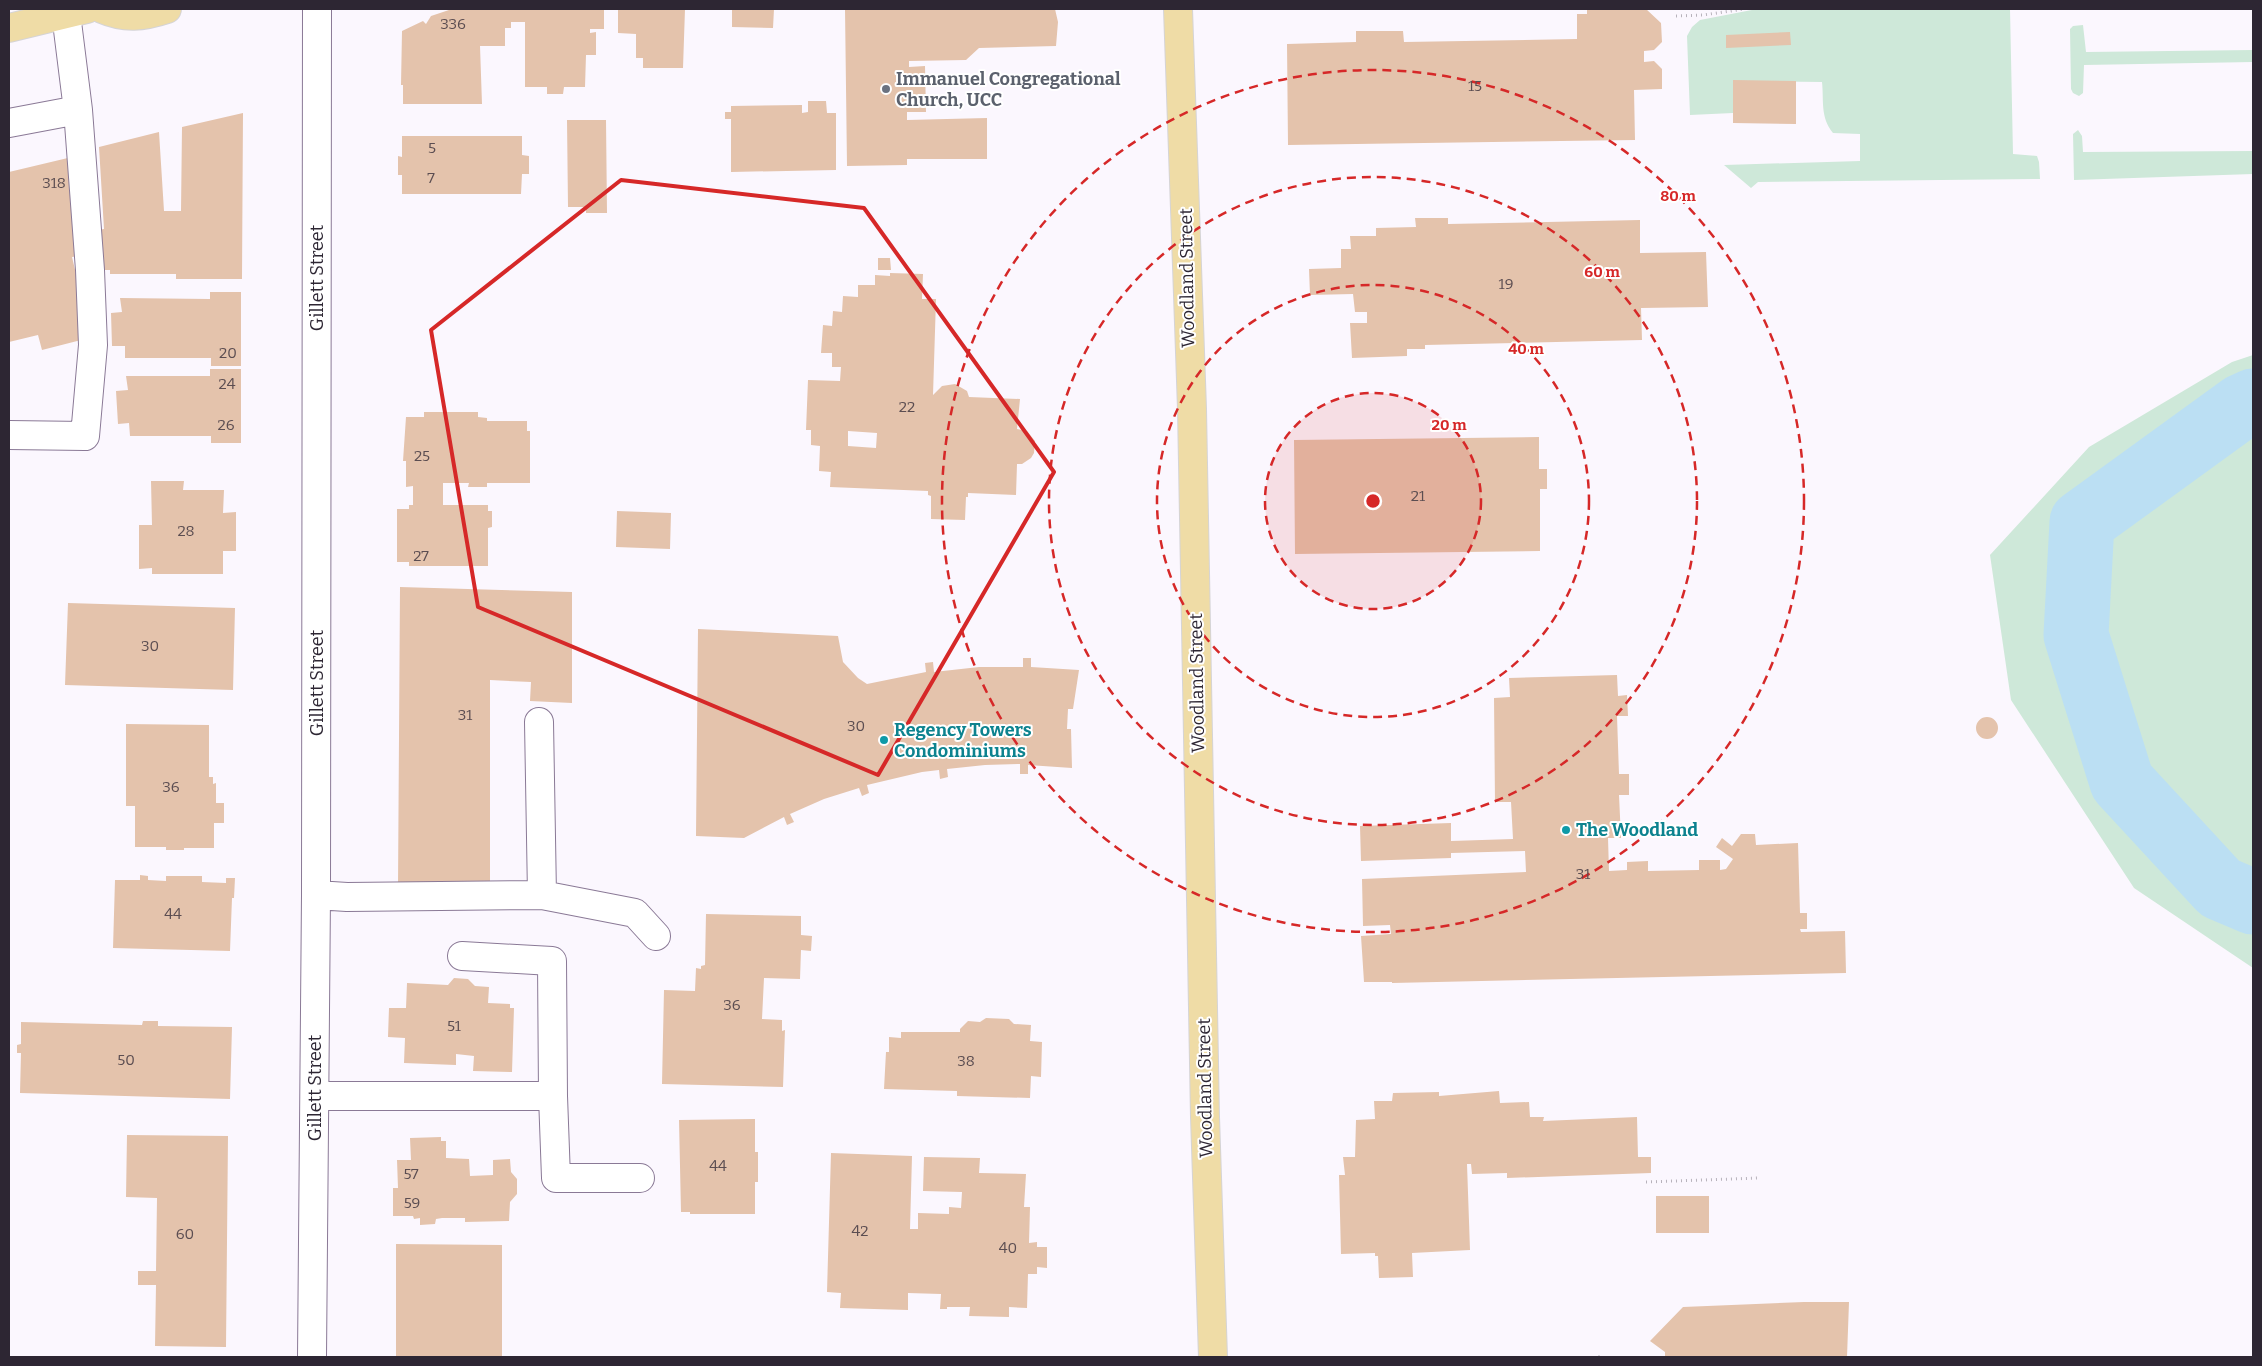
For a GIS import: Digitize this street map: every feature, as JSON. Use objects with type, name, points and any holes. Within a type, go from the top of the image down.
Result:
[{"type":"main road","points":[[102,9],[114,14],[132,17],[152,14],[167,9]]},
{"type":"main road","name":"Woodland Street","points":[[1178,9],[1192,409],[1198,816],[1204,961],[1207,1206],[1213,1357]]},
{"type":"main road","points":[[9,28],[76,11]]},
{"type":"street","name":"Gillett Street","points":[[312,1357],[316,895],[317,9]]},
{"type":"street","points":[[9,435],[85,436],[93,346],[90,270],[78,110],[76,11]]},
{"type":"street","points":[[9,123],[78,110]]},
{"type":"street","points":[[539,722],[542,895]]},
{"type":"street","points":[[316,895],[347,897],[542,895],[635,913],[656,936]]},
{"type":"street","points":[[462,956],[552,961],[556,1178],[640,1178]]},
{"type":"street","points":[[315,1096],[553,1096]]},
{"type":"path","points":[[1676,16],[1703,15],[1745,9]]},
{"type":"path","points":[[1646,1182],[1759,1178]]},
{"type":"highlighted area","points":[[621,180],[864,208],[1054,472],[878,775],[478,607],[431,330]]},
{"type":"green space","points":[[1757,9],[2010,9],[2013,154],[2037,156],[2040,179],[1758,182],[1751,188],[1724,165],[1860,161],[1860,134],[1833,133],[1826,121],[1823,109],[1822,82],[1733,81],[1733,113],[1690,115],[1687,36],[1692,27],[1700,20]]},
{"type":"green space","points":[[2083,25],[2086,52],[2253,50],[2253,62],[2084,65],[2083,93],[2079,96],[2073,93],[2071,89],[2070,29],[2073,26]]},
{"type":"green space","points":[[2078,130],[2082,136],[2083,152],[2253,151],[2253,174],[2074,180],[2073,134]]},
{"type":"green space","points":[[2253,355],[2253,968],[2134,888],[2011,700],[1990,555],[2089,447],[2232,362]]},
{"type":"building","points":[[452,9],[604,10],[604,29],[590,29],[590,33],[596,32],[596,55],[586,55],[585,87],[564,87],[563,94],[547,94],[547,87],[525,87],[525,22],[511,22],[511,28],[505,28],[505,46],[480,46],[482,104],[403,104],[403,85],[401,85],[402,31],[423,21],[426,24],[431,16]]},
{"type":"building","points":[[618,9],[685,9],[683,68],[643,68],[643,58],[636,58],[636,34],[618,33]]},
{"type":"building","points":[[732,9],[774,9],[773,28],[732,27]]},
{"type":"building","name":"Immanuel Congregational Church, UCC","points":[[845,9],[1055,9],[1058,22],[1056,46],[979,48],[966,60],[909,61],[909,67],[925,66],[926,112],[907,112],[907,120],[987,118],[987,159],[907,159],[907,165],[847,166]]},
{"type":"building","points":[[1587,9],[1646,9],[1661,23],[1662,42],[1654,50],[1644,51],[1644,62],[1654,61],[1662,69],[1662,89],[1634,90],[1635,140],[1288,145],[1287,44],[1356,42],[1356,31],[1403,31],[1404,42],[1577,39],[1577,14],[1587,14]]},
{"type":"building","points":[[1790,32],[1791,45],[1726,48],[1726,35]]},
{"type":"building","points":[[1733,80],[1796,81],[1796,124],[1733,123]]},
{"type":"building","points":[[808,101],[826,101],[827,113],[836,113],[836,170],[731,172],[731,119],[725,119],[725,112],[731,112],[731,106],[802,105],[802,113],[808,112]]},
{"type":"building","points":[[243,113],[242,279],[176,279],[176,274],[110,274],[110,270],[100,270],[97,230],[104,229],[99,147],[159,132],[164,211],[181,211],[182,127]]},
{"type":"building","points":[[567,120],[606,120],[607,213],[586,213],[586,207],[568,207]]},
{"type":"building","points":[[402,136],[522,136],[522,155],[529,156],[529,174],[522,174],[521,194],[402,194],[402,175],[398,175],[398,156],[402,157]]},
{"type":"building","points":[[72,157],[80,256],[72,257],[80,291],[85,339],[42,350],[38,335],[9,342],[9,172]]},
{"type":"building","points":[[1415,218],[1448,218],[1448,224],[1640,220],[1640,253],[1706,252],[1708,307],[1641,308],[1642,340],[1425,345],[1425,349],[1407,349],[1407,356],[1352,358],[1350,323],[1367,323],[1367,312],[1355,312],[1353,294],[1310,295],[1309,269],[1341,268],[1341,249],[1351,249],[1350,236],[1376,236],[1376,228],[1416,227]]},
{"type":"building","points":[[878,258],[890,258],[891,270],[878,270]]},
{"type":"building","points":[[890,273],[923,274],[922,299],[936,299],[933,395],[942,386],[955,384],[967,391],[969,397],[1020,399],[1017,429],[1027,431],[1035,441],[1034,453],[1031,458],[1022,464],[1017,464],[1016,495],[968,493],[968,497],[966,497],[965,520],[931,519],[931,496],[928,495],[928,491],[830,487],[831,472],[819,471],[820,446],[811,445],[811,430],[806,430],[808,380],[840,381],[841,367],[832,367],[832,353],[821,353],[823,325],[832,326],[833,311],[842,312],[843,296],[858,297],[858,285],[875,285],[875,275],[890,276]],"holes":[[[848,431],[877,433],[876,448],[848,446]]]},
{"type":"building","points":[[210,292],[241,292],[241,366],[211,366],[211,358],[125,358],[125,346],[112,346],[111,313],[122,312],[120,298],[210,299]]},
{"type":"building","points":[[210,369],[241,369],[241,443],[211,443],[211,436],[130,436],[129,423],[118,424],[116,391],[128,390],[126,376],[210,376]]},
{"type":"building","points":[[424,412],[478,412],[478,417],[487,418],[487,421],[527,421],[527,431],[530,431],[530,483],[487,483],[487,487],[468,487],[469,483],[443,483],[443,505],[488,505],[488,511],[492,511],[492,527],[488,528],[488,566],[409,566],[409,562],[397,562],[397,509],[409,509],[409,505],[413,505],[413,486],[406,487],[406,461],[403,461],[406,417],[424,417]]},
{"type":"building","points":[[1539,437],[1539,469],[1547,469],[1547,489],[1540,489],[1540,551],[1295,554],[1294,440]]},
{"type":"building","points":[[151,481],[184,481],[183,490],[224,490],[223,513],[236,512],[236,551],[223,551],[223,574],[152,574],[152,568],[139,569],[139,525],[152,525]]},
{"type":"building","points":[[617,511],[671,513],[670,549],[616,547]]},
{"type":"building","points":[[400,587],[572,592],[572,703],[530,701],[531,682],[490,680],[490,886],[398,886]]},
{"type":"building","points":[[68,603],[235,608],[233,690],[65,685]]},
{"type":"building","name":"Regency Towers Condominiums","points":[[698,629],[838,636],[843,662],[858,678],[867,684],[926,672],[925,663],[933,662],[934,672],[979,667],[1023,667],[1023,658],[1031,658],[1031,667],[1079,670],[1073,709],[1068,709],[1067,729],[1071,729],[1072,768],[1028,765],[1028,774],[1020,774],[1020,764],[985,765],[947,769],[948,777],[940,779],[939,770],[922,772],[867,785],[869,793],[862,796],[859,788],[824,799],[790,814],[794,822],[787,825],[784,817],[744,838],[696,836]]},
{"type":"building","name":"The Woodland","points":[[1617,675],[1618,696],[1627,695],[1628,716],[1617,716],[1619,774],[1629,774],[1629,795],[1619,795],[1621,838],[1608,838],[1609,871],[1627,870],[1627,862],[1648,861],[1648,871],[1699,870],[1699,860],[1720,860],[1720,870],[1726,869],[1733,859],[1716,847],[1722,838],[1732,846],[1741,834],[1755,834],[1756,845],[1798,843],[1800,913],[1807,913],[1807,929],[1800,929],[1801,932],[1845,931],[1846,973],[1392,983],[1364,982],[1361,936],[1391,934],[1390,925],[1363,926],[1362,879],[1526,872],[1525,851],[1451,853],[1451,858],[1361,861],[1360,826],[1451,823],[1451,841],[1513,839],[1511,802],[1495,802],[1494,698],[1510,697],[1509,678]]},
{"type":"building","points":[[1987,717],[1995,720],[1998,728],[1995,736],[1987,739],[1979,736],[1976,728],[1979,720]]},
{"type":"building","points":[[126,724],[209,725],[209,777],[213,777],[213,784],[216,783],[216,803],[224,803],[224,823],[214,823],[214,848],[166,850],[166,847],[135,847],[135,806],[126,806]]},
{"type":"building","points":[[140,875],[148,876],[148,880],[166,881],[166,876],[202,876],[202,882],[226,883],[226,878],[235,878],[234,898],[232,898],[230,951],[113,948],[115,880],[140,880]]},
{"type":"building","points":[[706,914],[801,916],[801,935],[812,936],[811,951],[801,950],[800,979],[764,978],[762,1019],[782,1020],[782,1031],[785,1030],[783,1087],[662,1084],[664,990],[695,991],[696,968],[701,969],[701,966],[705,965]]},
{"type":"building","points":[[454,978],[468,979],[475,986],[489,987],[488,1003],[510,1004],[510,1008],[514,1008],[512,1072],[473,1071],[474,1056],[456,1054],[456,1065],[404,1063],[405,1038],[388,1037],[389,1008],[406,1008],[407,983],[448,985]]},
{"type":"building","points":[[986,1018],[1009,1019],[1014,1024],[1031,1025],[1030,1041],[1042,1042],[1041,1077],[1031,1076],[1030,1098],[957,1096],[957,1091],[884,1089],[886,1052],[889,1052],[889,1037],[901,1038],[901,1032],[960,1032],[960,1029],[968,1021],[980,1022]]},
{"type":"building","points":[[143,1021],[158,1021],[158,1026],[232,1027],[230,1099],[20,1093],[21,1053],[17,1053],[17,1045],[21,1044],[21,1022],[142,1025]]},
{"type":"building","points":[[1499,1091],[1500,1103],[1529,1102],[1530,1117],[1544,1117],[1543,1121],[1637,1117],[1638,1157],[1651,1157],[1651,1173],[1507,1178],[1507,1173],[1472,1174],[1471,1164],[1467,1164],[1470,1250],[1412,1253],[1413,1277],[1379,1278],[1378,1256],[1375,1256],[1375,1253],[1341,1254],[1339,1175],[1345,1175],[1343,1157],[1355,1157],[1356,1120],[1375,1119],[1374,1101],[1392,1101],[1393,1093],[1439,1092],[1439,1096]]},
{"type":"building","points":[[755,1119],[755,1152],[758,1152],[758,1182],[755,1182],[755,1214],[690,1214],[690,1212],[681,1212],[679,1120]]},
{"type":"building","points":[[127,1135],[228,1136],[226,1347],[155,1346],[156,1285],[138,1285],[138,1271],[156,1271],[157,1198],[126,1197]]},
{"type":"building","points":[[441,1137],[441,1141],[446,1141],[446,1158],[469,1159],[470,1176],[493,1175],[493,1160],[510,1159],[511,1172],[517,1179],[517,1194],[510,1202],[509,1221],[465,1222],[465,1218],[442,1218],[436,1219],[435,1224],[420,1225],[420,1218],[393,1216],[393,1188],[398,1188],[397,1160],[411,1160],[410,1138]]},
{"type":"building","points":[[831,1153],[912,1156],[910,1229],[918,1229],[918,1213],[949,1214],[949,1207],[961,1208],[962,1192],[923,1191],[924,1157],[980,1158],[979,1173],[1026,1174],[1024,1207],[1030,1207],[1029,1243],[1037,1242],[1037,1247],[1047,1247],[1047,1268],[1037,1267],[1037,1274],[1028,1274],[1027,1308],[1009,1307],[1009,1317],[969,1316],[970,1307],[947,1307],[947,1309],[940,1309],[941,1294],[908,1293],[908,1310],[840,1308],[841,1293],[827,1292]]},
{"type":"building","points":[[1656,1196],[1709,1196],[1709,1233],[1656,1233]]},
{"type":"building","points":[[396,1244],[502,1245],[502,1357],[396,1357]]},
{"type":"building","points":[[1849,1302],[1847,1357],[1665,1357],[1665,1352],[1650,1341],[1683,1307]]},
{"type":"waterway","points":[[2253,401],[2242,406],[2082,522],[2076,635],[2122,782],[2220,888],[2253,902]]},
{"type":"place","name":"Immanuel Congregational Church, UCC","points":[[886,89]]},
{"type":"place","name":"Regency Towers Condominiums","points":[[884,740]]},
{"type":"place","name":"The Woodland","points":[[1566,830]]}]
